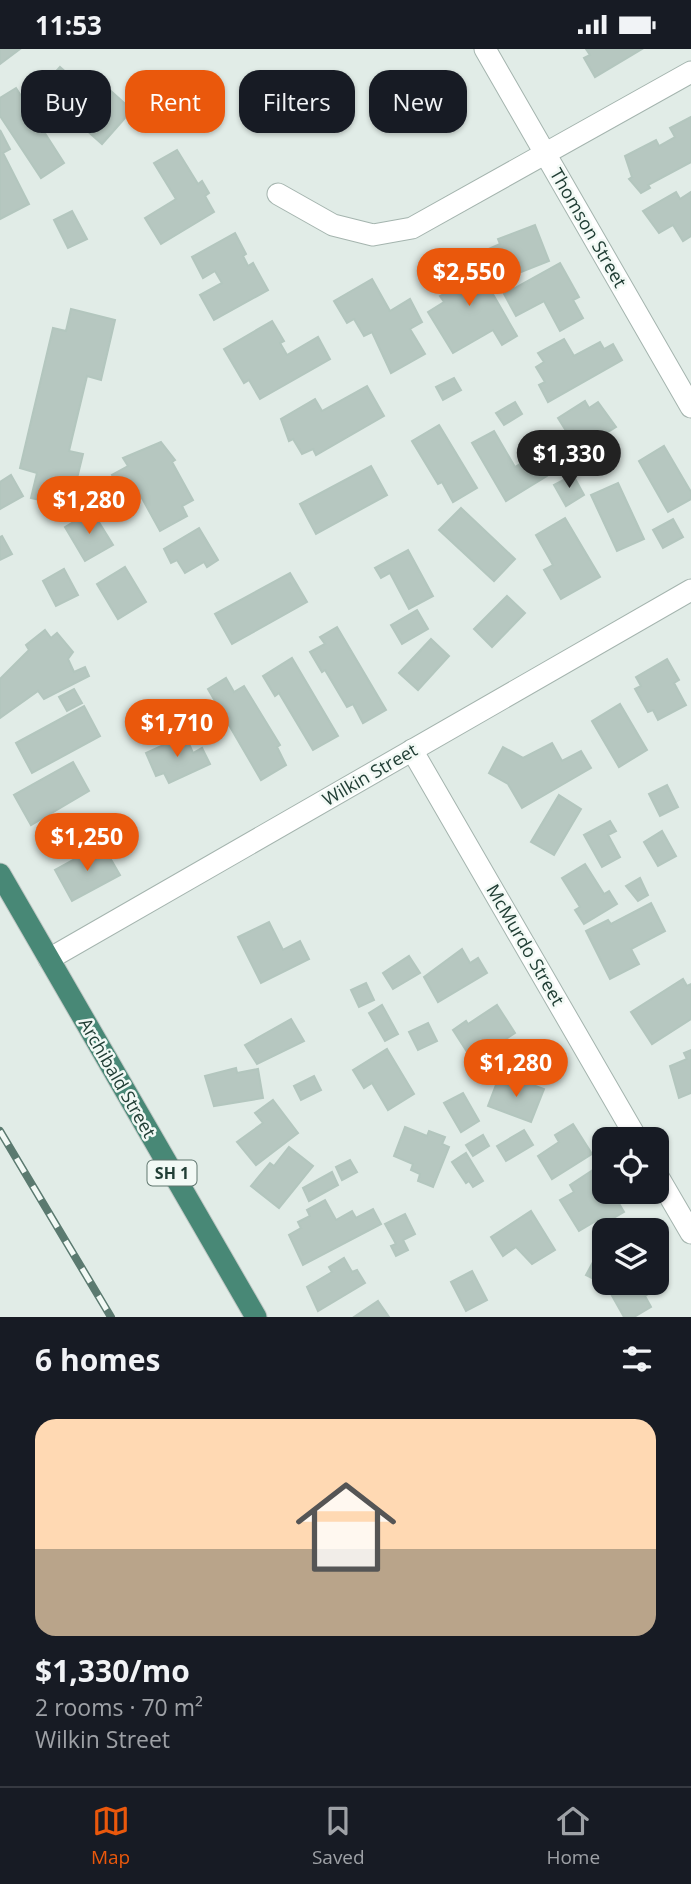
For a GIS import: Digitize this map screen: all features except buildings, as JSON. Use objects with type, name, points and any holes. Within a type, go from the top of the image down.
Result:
[{"type":"highway","name":"Archibald Street","points":[[0,874],[256,1317]]},
{"type":"street","name":"Thomson Street","points":[[485,49],[691,407]]},
{"type":"street","points":[[278,194],[333,225],[373,235],[412,228],[691,72]]},
{"type":"street","name":"Wilkin Street","points":[[49,958],[691,590]]},
{"type":"street","name":"McMurdo Street","points":[[412,750],[630,1127]]},
{"type":"street","points":[[669,1195],[691,1233]]},
{"type":"railway","points":[[0,1131],[111,1317]]}]
